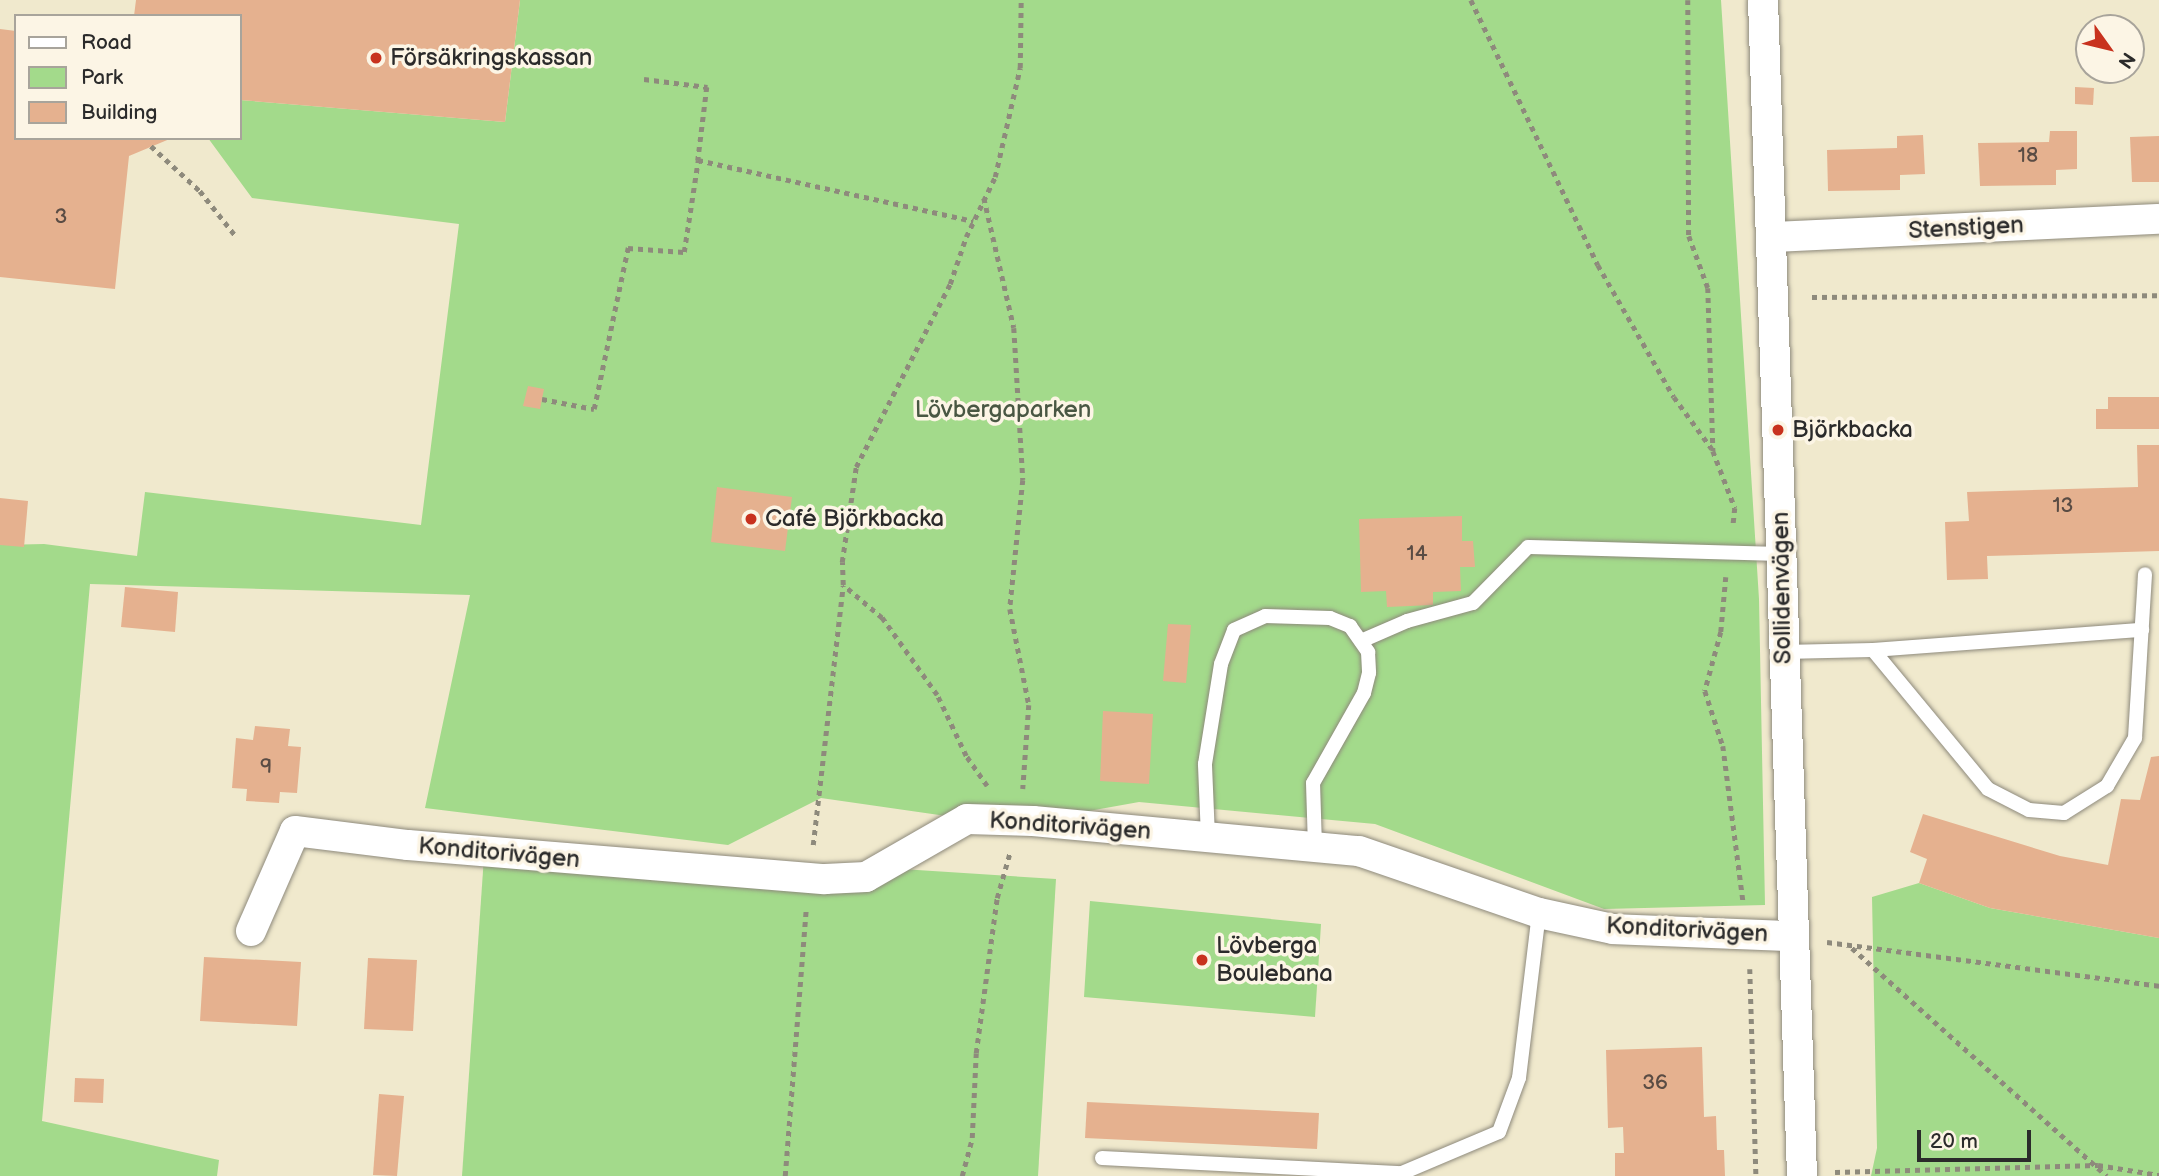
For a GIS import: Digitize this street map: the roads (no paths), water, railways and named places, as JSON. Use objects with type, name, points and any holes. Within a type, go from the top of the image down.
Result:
[{"type":"street","name":"Sollidenvägen","points":[[1763,0],[1773,237],[1791,936],[1802,1174]]},
{"type":"street","name":"Stenstigen","points":[[1773,237],[2159,219]]},
{"type":"street","name":"Konditorivägen","points":[[251,931],[295,831],[408,845],[808,878],[866,877],[967,819],[1019,817],[1359,851],[1539,913],[1613,929],[1791,936]]},
{"type":"lane","points":[[1361,641],[1407,621],[1473,604],[1528,547],[1782,554]]},
{"type":"lane","points":[[1873,650],[1988,789],[2029,810],[2064,813],[2107,786],[2134,738],[2145,574]]},
{"type":"lane","points":[[1208,837],[1205,764],[1221,664],[1234,630],[1265,616],[1330,618],[1350,626],[1361,641],[1368,652],[1369,673],[1364,693],[1313,783],[1315,846]]},
{"type":"lane","points":[[1783,652],[1873,650],[2142,630]]},
{"type":"lane","points":[[1102,1158],[1402,1173],[1499,1132],[1520,1078],[1539,913]]},
{"type":"place","name":"Försäkringskassan","points":[[376,58]]},
{"type":"place","name":"Björkbacka","points":[[1778,430]]},
{"type":"place","name":"Café Björkbacka","points":[[751,519]]},
{"type":"place","name":"Lövberga Boulebana","points":[[1202,960]]},
{"type":"park label","name":"Lövbergaparken","points":[[1003,410]]}]
